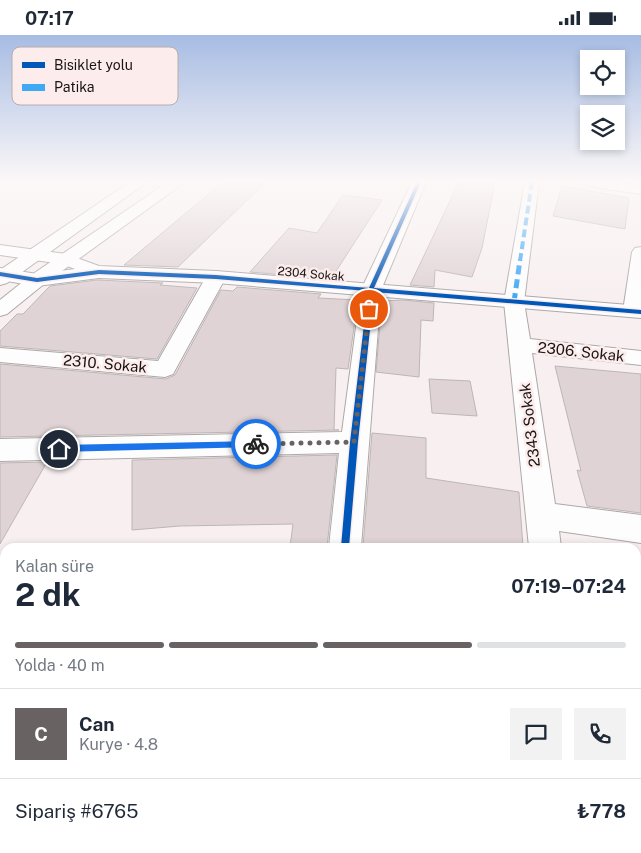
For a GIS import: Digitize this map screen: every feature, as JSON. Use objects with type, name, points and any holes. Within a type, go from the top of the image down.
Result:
[{"type":"street","points":[[2,276],[84,220]]},
{"type":"street","points":[[0,310],[37,280],[123,220]]},
{"type":"street","points":[[346,543],[354,442],[371,290],[402,220]]},
{"type":"street","name":"2343 Sokak","points":[[526,220],[514,302],[544,543]]},
{"type":"street","points":[[0,250],[66,259],[99,272]]},
{"type":"street","points":[[637,312],[641,252]]},
{"type":"street","points":[[2,276],[37,280],[99,272]]},
{"type":"street","name":"2304 Sokak","points":[[99,272],[216,277],[637,312]]},
{"type":"street","name":"2310. Sokak","points":[[0,355],[165,369],[216,277]]},
{"type":"street","name":"2306. Sokak","points":[[520,345],[641,358]]},
{"type":"street","points":[[0,450],[354,442]]},
{"type":"street","points":[[541,515],[641,529]]},
{"type":"building","points":[[177,220],[226,220],[178,267],[124,265]]},
{"type":"building","points":[[326,220],[369,220],[331,279],[250,272],[289,228],[317,233]]},
{"type":"building","points":[[441,220],[487,220],[482,248],[472,277],[435,270],[434,287],[410,285]]},
{"type":"building","points":[[576,220],[626,220],[625,229]]},
{"type":"building","points":[[97,280],[163,283],[160,285],[197,288],[157,359],[0,346],[0,331],[17,314],[23,314],[50,286]]},
{"type":"building","points":[[237,287],[321,294],[318,298],[358,300],[348,369],[336,368],[334,430],[339,430],[0,437],[0,364],[166,379],[175,375],[221,290],[233,291]]},
{"type":"building","points":[[403,300],[434,303],[433,321],[421,320],[419,377],[376,372],[382,301]]},
{"type":"building","points":[[555,366],[641,374],[641,513],[587,506],[577,470],[581,471]]},
{"type":"building","points":[[429,379],[470,381],[477,416],[432,413]]},
{"type":"building","points":[[372,433],[426,438],[426,478],[519,492],[523,543],[363,543]]},
{"type":"building","points":[[337,455],[327,543],[291,543],[293,524],[180,526],[132,530],[132,460]]},
{"type":"building","points":[[47,462],[1,543],[0,543],[0,463]]},
{"type":"marked path","points":[[514,302],[526,220]]},
{"type":"cycle path","points":[[345,543],[354,442],[371,290],[402,220]]},
{"type":"cycle path","points":[[0,274],[37,280],[99,272],[216,277],[641,312]]},
{"type":"way so far","points":[[256,444],[354,442],[369,309]]},
{"type":"route","points":[[59,449],[256,444]]}]
